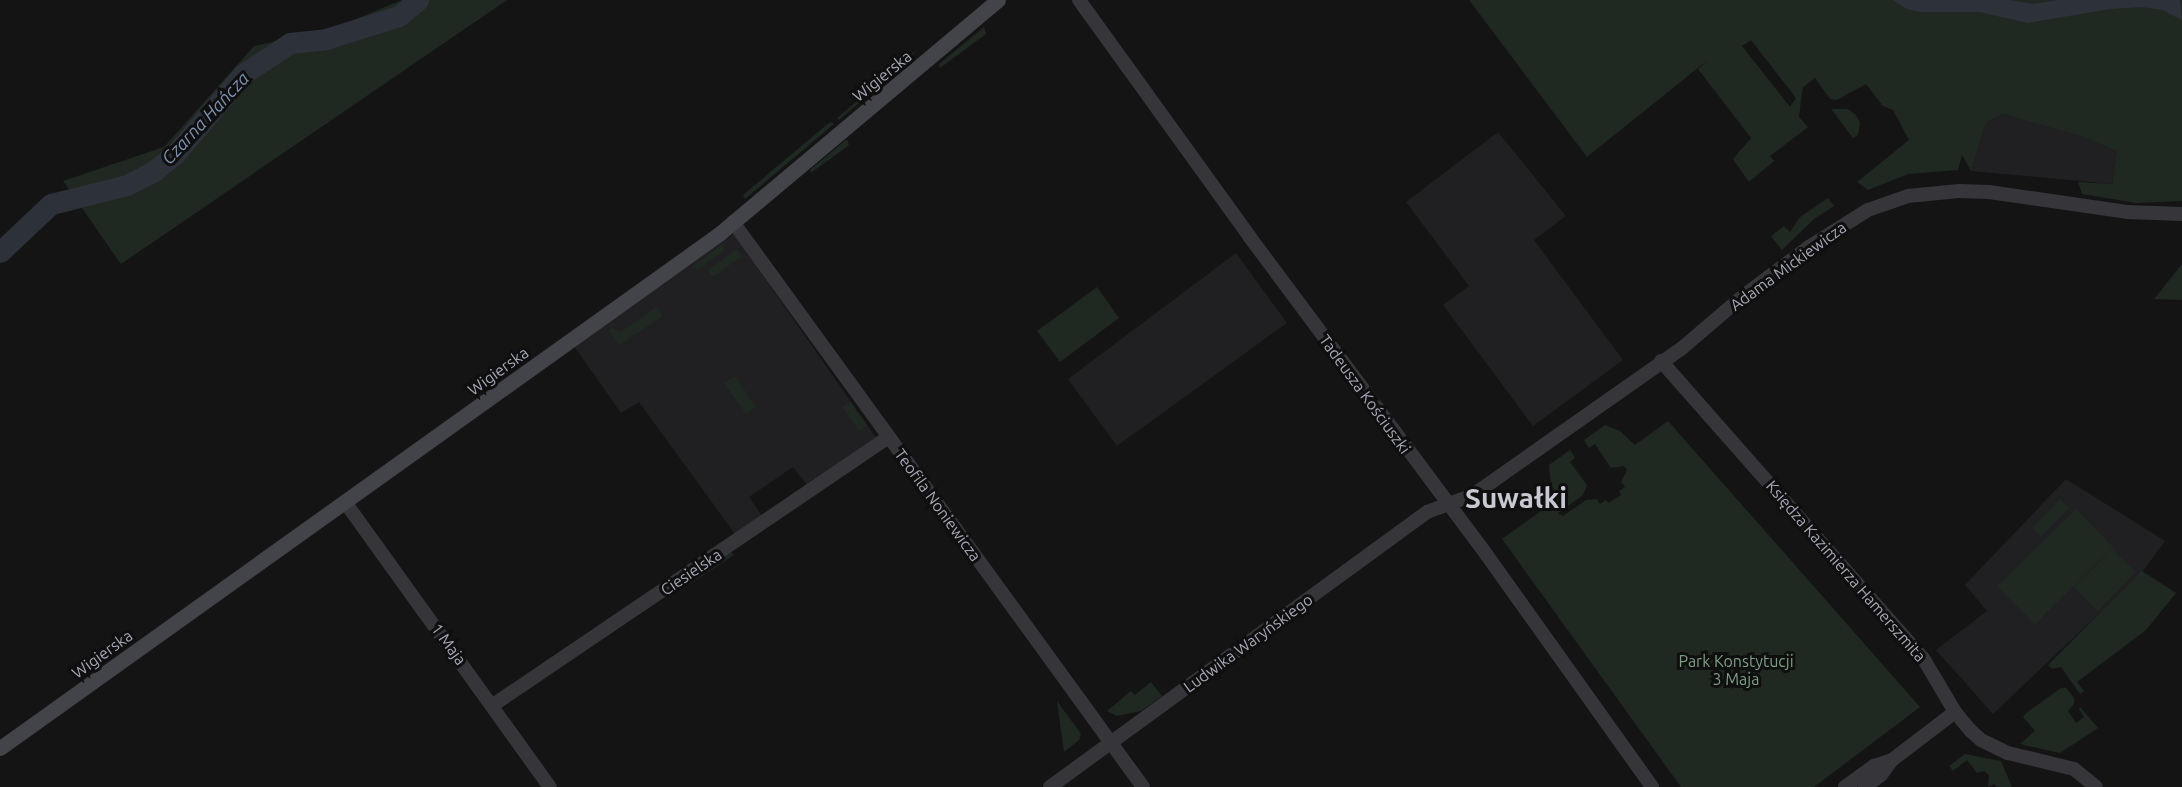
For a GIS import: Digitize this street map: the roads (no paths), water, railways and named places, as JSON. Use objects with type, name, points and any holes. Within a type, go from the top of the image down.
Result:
[{"type":"main road","name":"Wigierska","points":[[0,748],[733,222],[998,0]]},
{"type":"street","name":"Tadeusza Kościuszki","points":[[1079,0],[1652,787]]},
{"type":"street","name":"Adama Mickiewicza","points":[[1448,504],[1473,495],[1681,349],[1743,296],[1809,247],[1868,210],[1891,200],[1929,192],[1989,192],[2127,212],[2182,214]]},
{"type":"street","name":"Teofila Noniewicza","points":[[733,222],[1143,787]]},
{"type":"street","name":"Księdza Kazimierza Hamerszmita","points":[[1662,361],[1923,658],[1955,712],[1977,737],[2008,753],[2074,769],[2096,787]]},
{"type":"street","name":"Ciesielska","points":[[493,705],[888,438]]},
{"type":"street","name":"1 Maja","points":[[345,502],[550,787]]},
{"type":"street","name":"Ludwika Waryńskiego","points":[[1050,787],[1427,512],[1448,504]]},
{"type":"street","points":[[1865,787],[1881,775],[1892,760],[1955,712]]},
{"type":"street","points":[[1845,787],[1874,766],[1892,760]]},
{"type":"waterway","name":"Czarna Hańcza","points":[[0,252],[51,204],[127,185],[154,171],[175,154],[243,74],[290,43],[326,39],[399,16],[418,0]]},
{"type":"district","name":"Suwałki","points":[[1516,498]]},
{"type":"park label","name":"Park Konstytucji 3 Maja","points":[[1736,670]]}]
